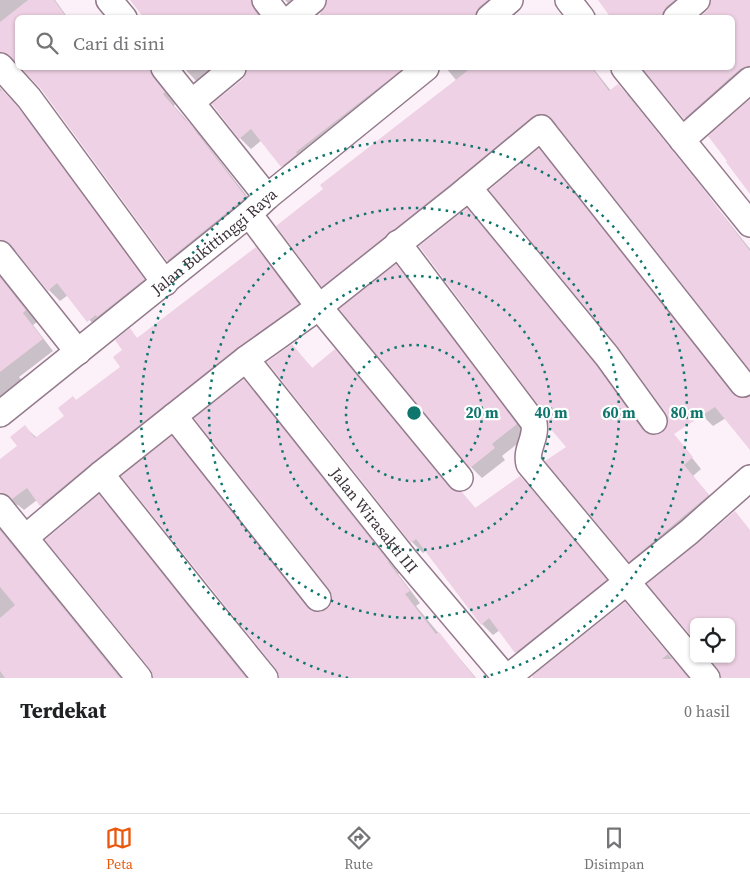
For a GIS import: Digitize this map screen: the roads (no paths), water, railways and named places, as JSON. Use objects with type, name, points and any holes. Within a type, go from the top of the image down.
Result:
[{"type":"street","points":[[110,0],[122,15]]},
{"type":"street","points":[[265,0],[277,15]]},
{"type":"street","points":[[296,15],[313,0]]},
{"type":"street","points":[[492,15],[510,0]]},
{"type":"street","points":[[568,0],[580,15]]},
{"type":"street","points":[[680,15],[697,0]]},
{"type":"street","points":[[1,68],[29,98],[165,283]]},
{"type":"street","points":[[166,70],[267,198]]},
{"type":"street","points":[[192,102],[231,70]]},
{"type":"street","name":"Jalan Bukittinggi Raya","points":[[0,414],[165,283],[424,70]]},
{"type":"street","points":[[626,70],[682,140],[746,210]]},
{"type":"street","points":[[682,140],[750,80]]},
{"type":"street","points":[[26,537],[174,416],[246,359],[319,307],[469,188],[541,128],[743,384]]},
{"type":"street","points":[[469,188],[606,356],[654,421]]},
{"type":"street","points":[[249,214],[319,307],[460,478]]},
{"type":"street","points":[[398,244],[534,423],[533,442],[528,455],[529,464],[707,678]]},
{"type":"street","points":[[0,254],[78,352]]},
{"type":"street","name":"Jalan Wirasakti III","points":[[246,359],[406,560],[506,678]]},
{"type":"street","points":[[174,416],[318,598]]},
{"type":"street","points":[[101,474],[265,678]]},
{"type":"street","points":[[506,678],[747,487]]},
{"type":"street","points":[[0,507],[139,678]]}]
